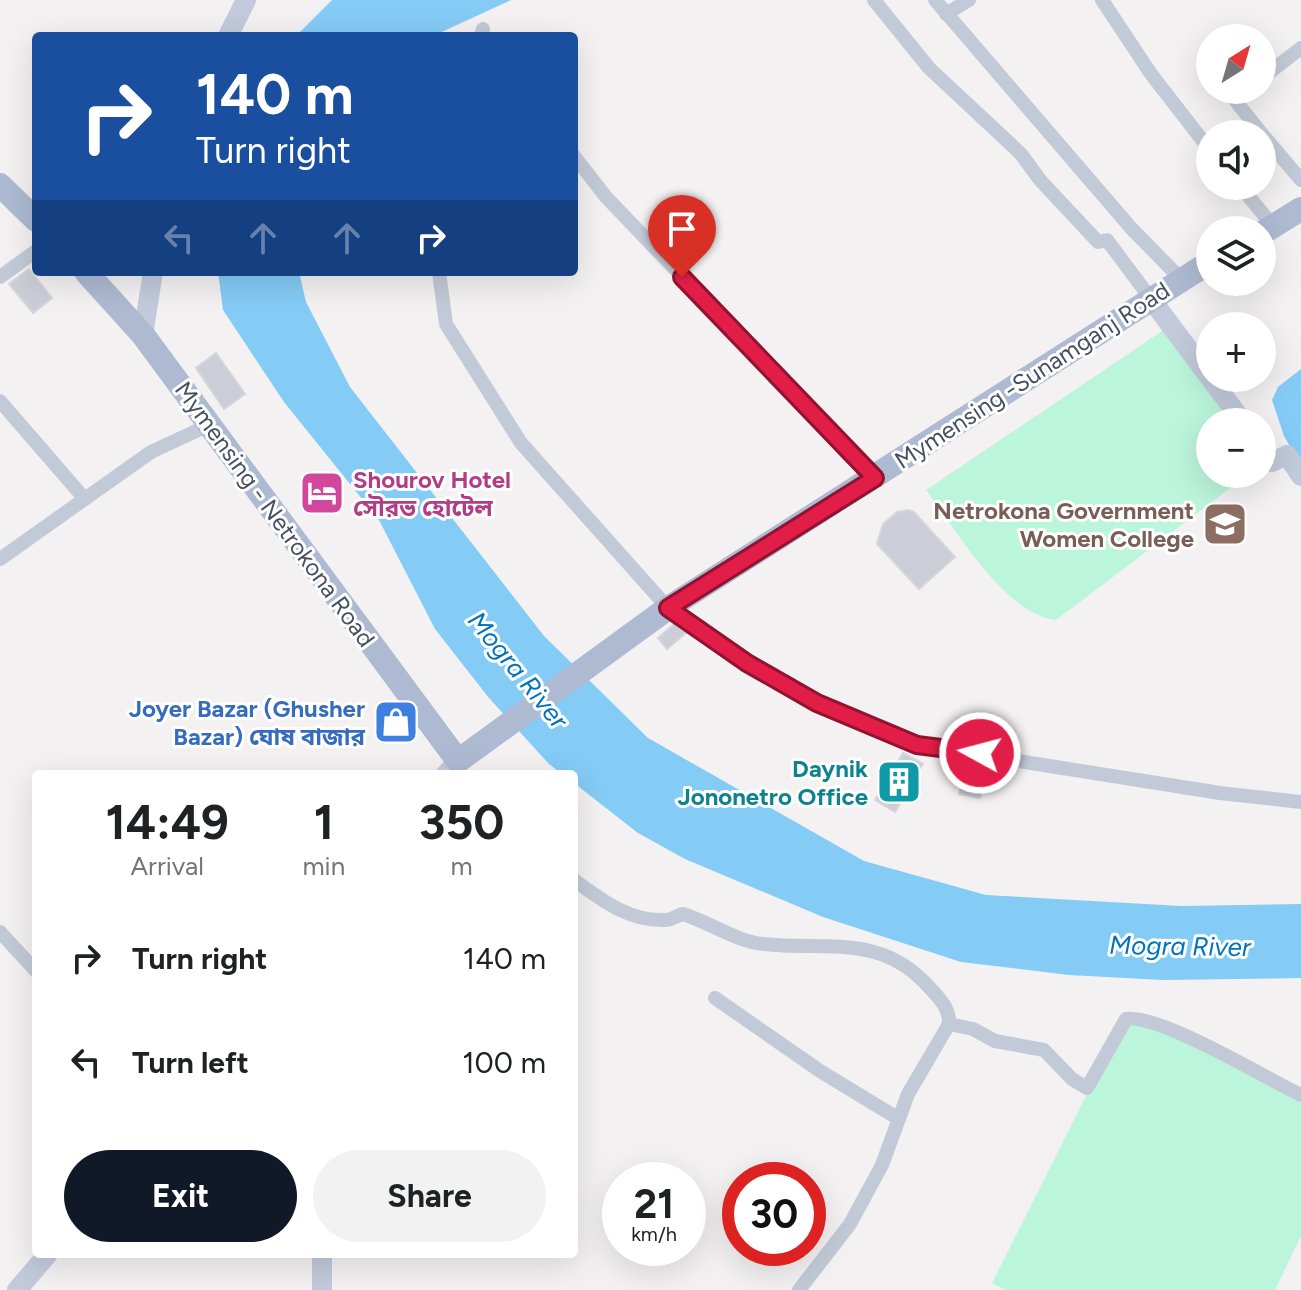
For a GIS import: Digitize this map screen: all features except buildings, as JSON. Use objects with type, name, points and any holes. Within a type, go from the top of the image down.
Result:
[{"type":"main road","points":[[0,185],[32,216]]},
{"type":"main road","points":[[1276,225],[1301,209]]},
{"type":"main road","name":"Mymensing -Sunamganj Road","points":[[452,768],[660,614],[1196,269]]},
{"type":"main road","name":"Mymensing - Netrokona Road","points":[[90,276],[143,335],[452,768]]},
{"type":"street","points":[[230,32],[246,0]]},
{"type":"street","points":[[874,0],[929,68],[1021,154],[1098,242],[1107,240],[1196,359]]},
{"type":"street","points":[[935,0],[996,67],[1131,228],[1180,278]]},
{"type":"street","points":[[946,14],[969,0]]},
{"type":"street","points":[[1102,0],[1151,74],[1196,132]]},
{"type":"street","points":[[1276,67],[1301,48]]},
{"type":"street","points":[[1238,104],[1251,120]]},
{"type":"street","points":[[1276,151],[1301,180]]},
{"type":"street","points":[[578,161],[617,208],[875,478]]},
{"type":"street","points":[[0,277],[32,254]]},
{"type":"street","points":[[143,335],[152,276]]},
{"type":"street","points":[[440,276],[446,324],[521,443],[660,614],[817,703],[917,745],[1220,793],[1301,802]]},
{"type":"street","points":[[0,401],[84,498]]},
{"type":"street","points":[[0,559],[151,452],[209,425]]},
{"type":"street","points":[[1276,460],[1287,455],[1301,476]]},
{"type":"street","points":[[578,883],[608,905],[631,916],[668,920],[683,914],[762,944],[851,948],[893,956],[912,968],[946,1007],[949,1024],[908,1094],[882,1165],[850,1224],[799,1290]]},
{"type":"street","points":[[0,932],[32,967]]},
{"type":"street","points":[[715,998],[820,1071],[899,1119]]},
{"type":"street","points":[[949,1024],[973,1029],[995,1041],[1044,1050],[1087,1088],[1126,1019],[1140,1018],[1184,1036],[1301,1095]]},
{"type":"street","points":[[17,1290],[45,1258]]},
{"type":"street","points":[[322,1258],[322,1290]]},
{"type":"green space","points":[[1168,327],[1196,367],[1196,392],[1214,392],[1225,408],[1196,408],[1196,488],[1230,488],[1056,620],[1018,603],[1000,587],[926,490]]},
{"type":"green space","points":[[1129,1022],[1173,1036],[1301,1102],[1301,1236],[1275,1290],[1005,1290],[992,1283],[1114,1040]]},
{"type":"water","points":[[332,0],[511,0],[442,32],[300,32]]},
{"type":"water","name":"Mogra River","points":[[219,276],[300,276],[306,302],[350,387],[544,636],[648,738],[864,861],[986,895],[1181,906],[1301,904],[1301,978],[1163,980],[1069,975],[961,962],[823,917],[685,859],[638,833],[578,786],[578,770],[557,770],[549,764],[489,698],[435,629],[379,520],[284,402],[223,310]]},
{"type":"water","points":[[1301,369],[1301,466],[1284,436],[1272,400],[1278,387]]},
{"type":"place","name":"Shourov Hotel সৌরভ হোটেল","points":[[322,493]]},
{"type":"place","name":"Netrokona Government Women College","points":[[1225,524]]},
{"type":"place","name":"Joyer Bazar (Ghusher Bazar) ঘোষ বাজার","points":[[396,722]]},
{"type":"place","name":"Daynik Jononetro Office","points":[[899,782]]},
{"type":"route","points":[[682,277],[875,478],[668,608],[747,663],[817,703],[917,745],[980,753]]}]
